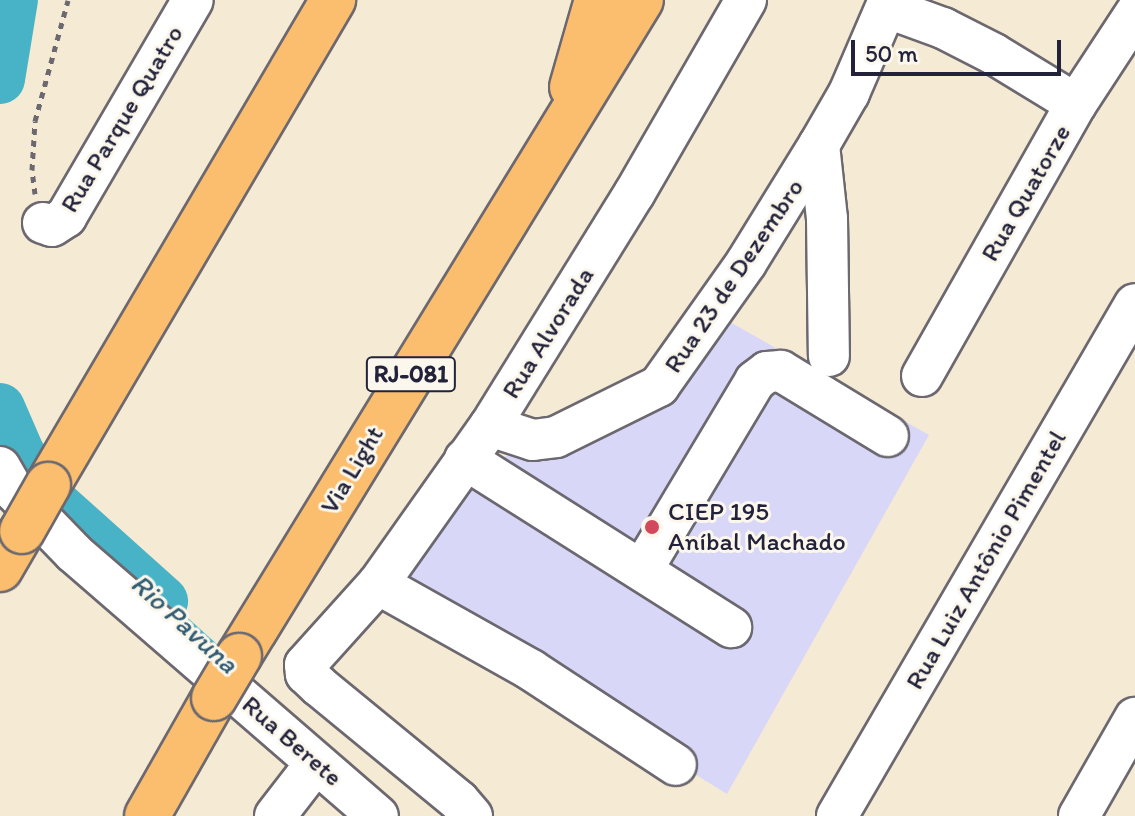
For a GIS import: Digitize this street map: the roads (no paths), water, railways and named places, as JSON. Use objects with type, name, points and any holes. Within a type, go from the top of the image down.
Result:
[{"type":"main road","name":"RJ-081","points":[[561,128],[597,0]]},
{"type":"main road","name":"Via Light","points":[[147,816],[261,619],[641,0]]},
{"type":"main road","points":[[0,569],[333,1]]},
{"type":"street","name":"Rua Parque Quatro","points":[[43,223],[52,226],[66,217],[193,0]]},
{"type":"street","name":"Rua Alvorada","points":[[472,816],[459,801],[306,674],[305,665],[320,644],[378,584],[490,426],[634,194],[746,0]]},
{"type":"street","name":"Rua 23 de Dezembro","points":[[490,426],[533,440],[556,437],[659,386],[746,263],[819,145],[849,93],[888,4]]},
{"type":"street","points":[[888,4],[994,54],[1076,104]]},
{"type":"street","name":"Rua Quatorze","points":[[922,376],[1076,104],[1135,14]]},
{"type":"street","points":[[819,145],[827,219],[829,356]]},
{"type":"street","name":"Rua Luiz Antônio Pimentel","points":[[837,816],[1135,304]]},
{"type":"street","points":[[642,570],[755,381],[767,372],[781,371],[888,436]]},
{"type":"street","points":[[465,459],[731,627]]},
{"type":"street","name":"Rua Berete","points":[[0,467],[14,491],[74,553],[378,816]]},
{"type":"street","points":[[378,584],[531,670],[676,765]]},
{"type":"street","points":[[1079,816],[1135,718]]},
{"type":"street","points":[[275,816],[316,763]]},
{"type":"waterway","name":"Rio Pavuna","points":[[0,79],[13,0]]},
{"type":"waterway","name":"Rio Pavuna","points":[[0,408],[20,454],[47,497],[163,601]]},
{"type":"waterway","name":"Rio Pavuna","points":[[163,601],[223,655]]},
{"type":"place","name":"CIEP 195 Aníbal Machado","points":[[652,527]]}]
